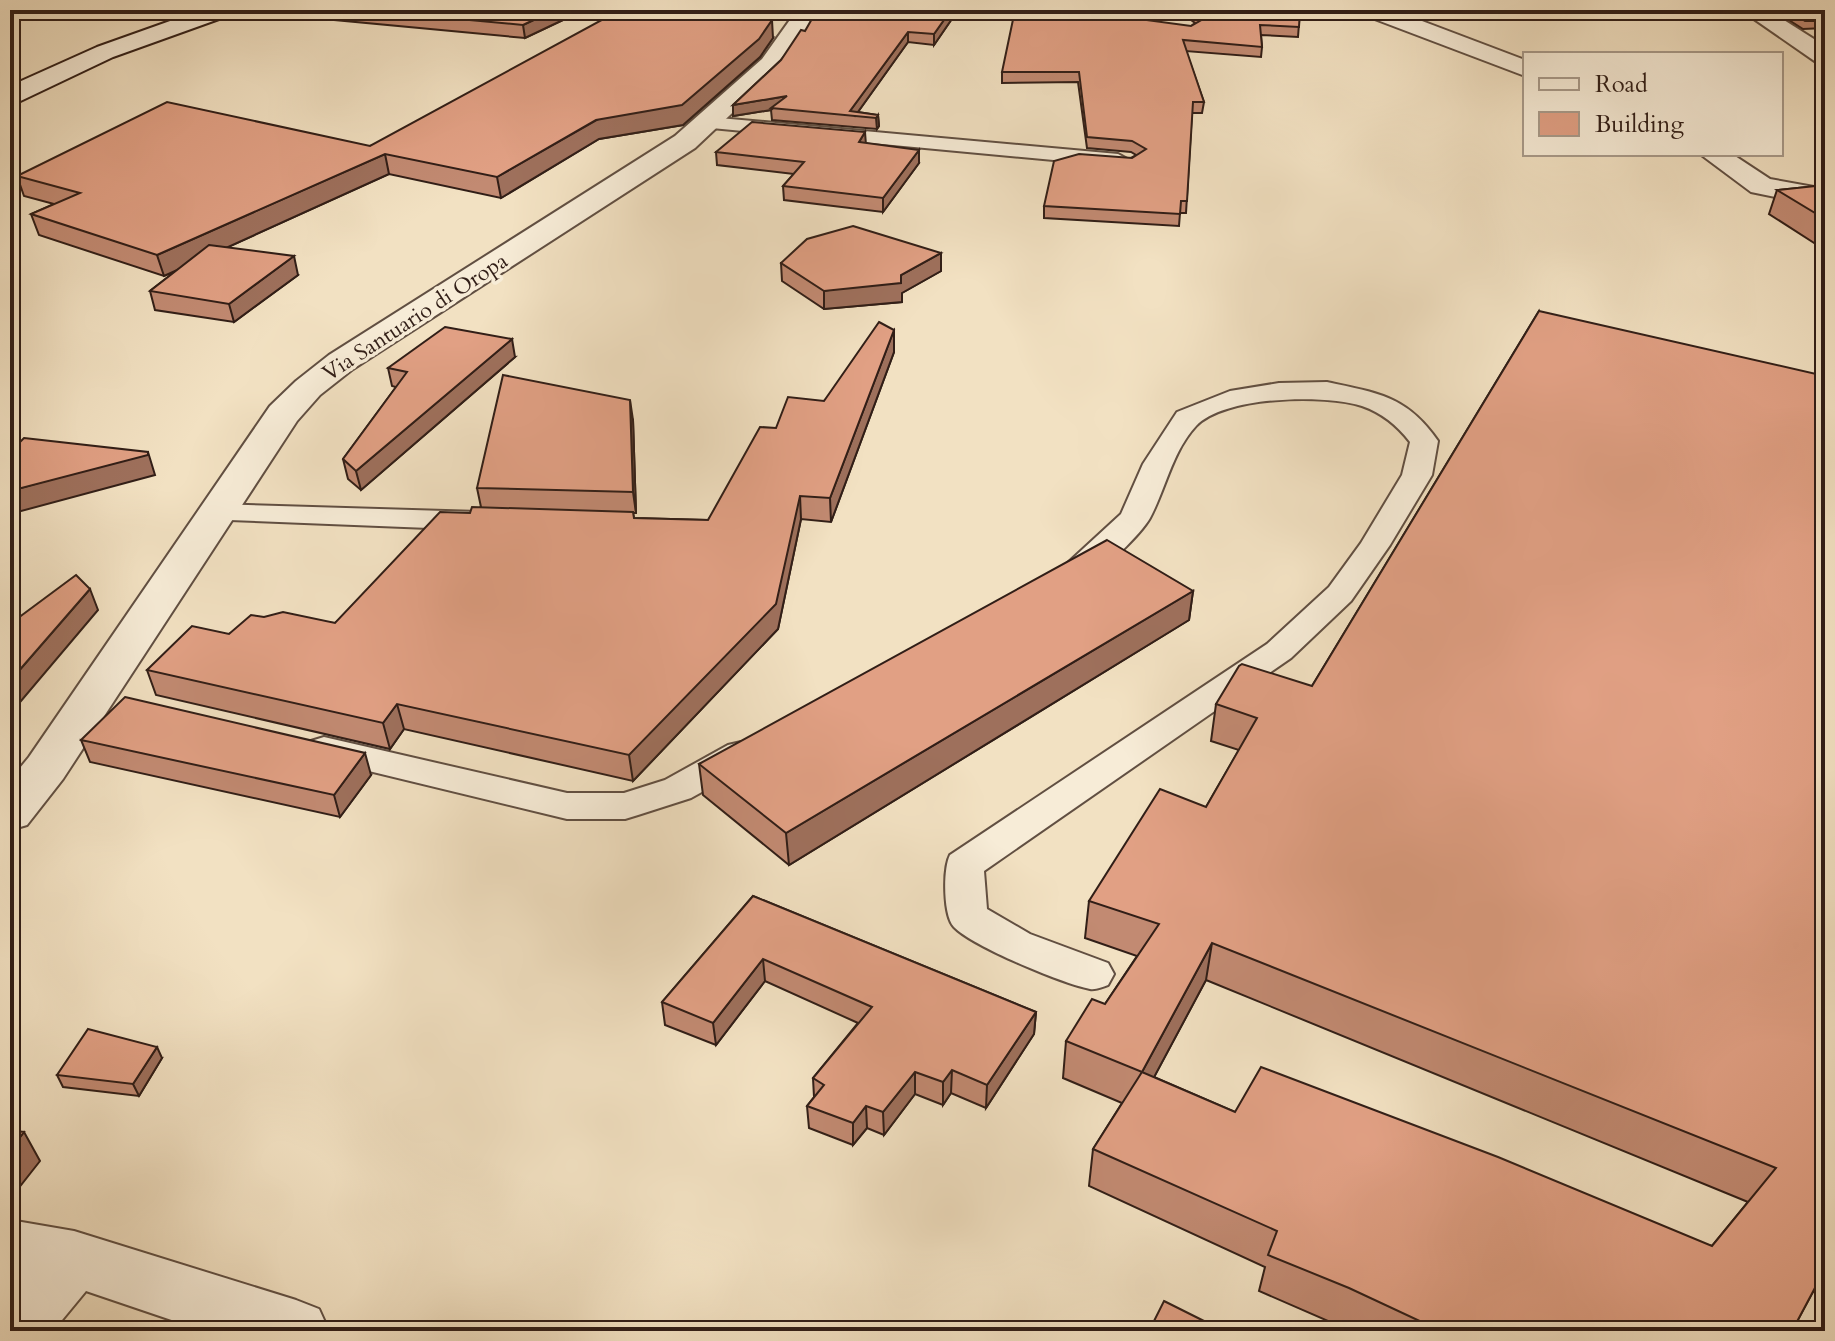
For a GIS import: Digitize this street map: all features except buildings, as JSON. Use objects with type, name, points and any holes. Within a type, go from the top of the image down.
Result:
[{"type":"street","points":[[10,98],[105,52],[222,10]]},
{"type":"street","name":"Via Santuario di Oropa","points":[[10,813],[109,698],[214,513],[283,414],[341,362],[648,168],[708,123],[797,35],[808,10]]},
{"type":"street","points":[[1372,10],[1523,68]]},
{"type":"street","points":[[1752,10],[1825,57]]},
{"type":"street","points":[[1717,156],[1761,186],[1825,198]]},
{"type":"street","points":[[10,1248],[74,1259],[296,1331]]},
{"type":"street","points":[[12,1331],[74,1259]]},
{"type":"lane","points":[[708,123],[1131,161]]},
{"type":"lane","points":[[1048,586],[1089,563],[1135,518],[1157,464],[1187,418],[1230,399],[1279,391],[1327,390],[1372,400],[1405,417],[1424,441],[1417,475],[1375,545],[1340,594],[1279,651],[964,865],[968,917],[1016,945],[1093,974]]},
{"type":"lane","points":[[214,513],[511,522]]},
{"type":"lane","points":[[292,741],[567,806],[625,806],[678,789],[774,736]]}]
